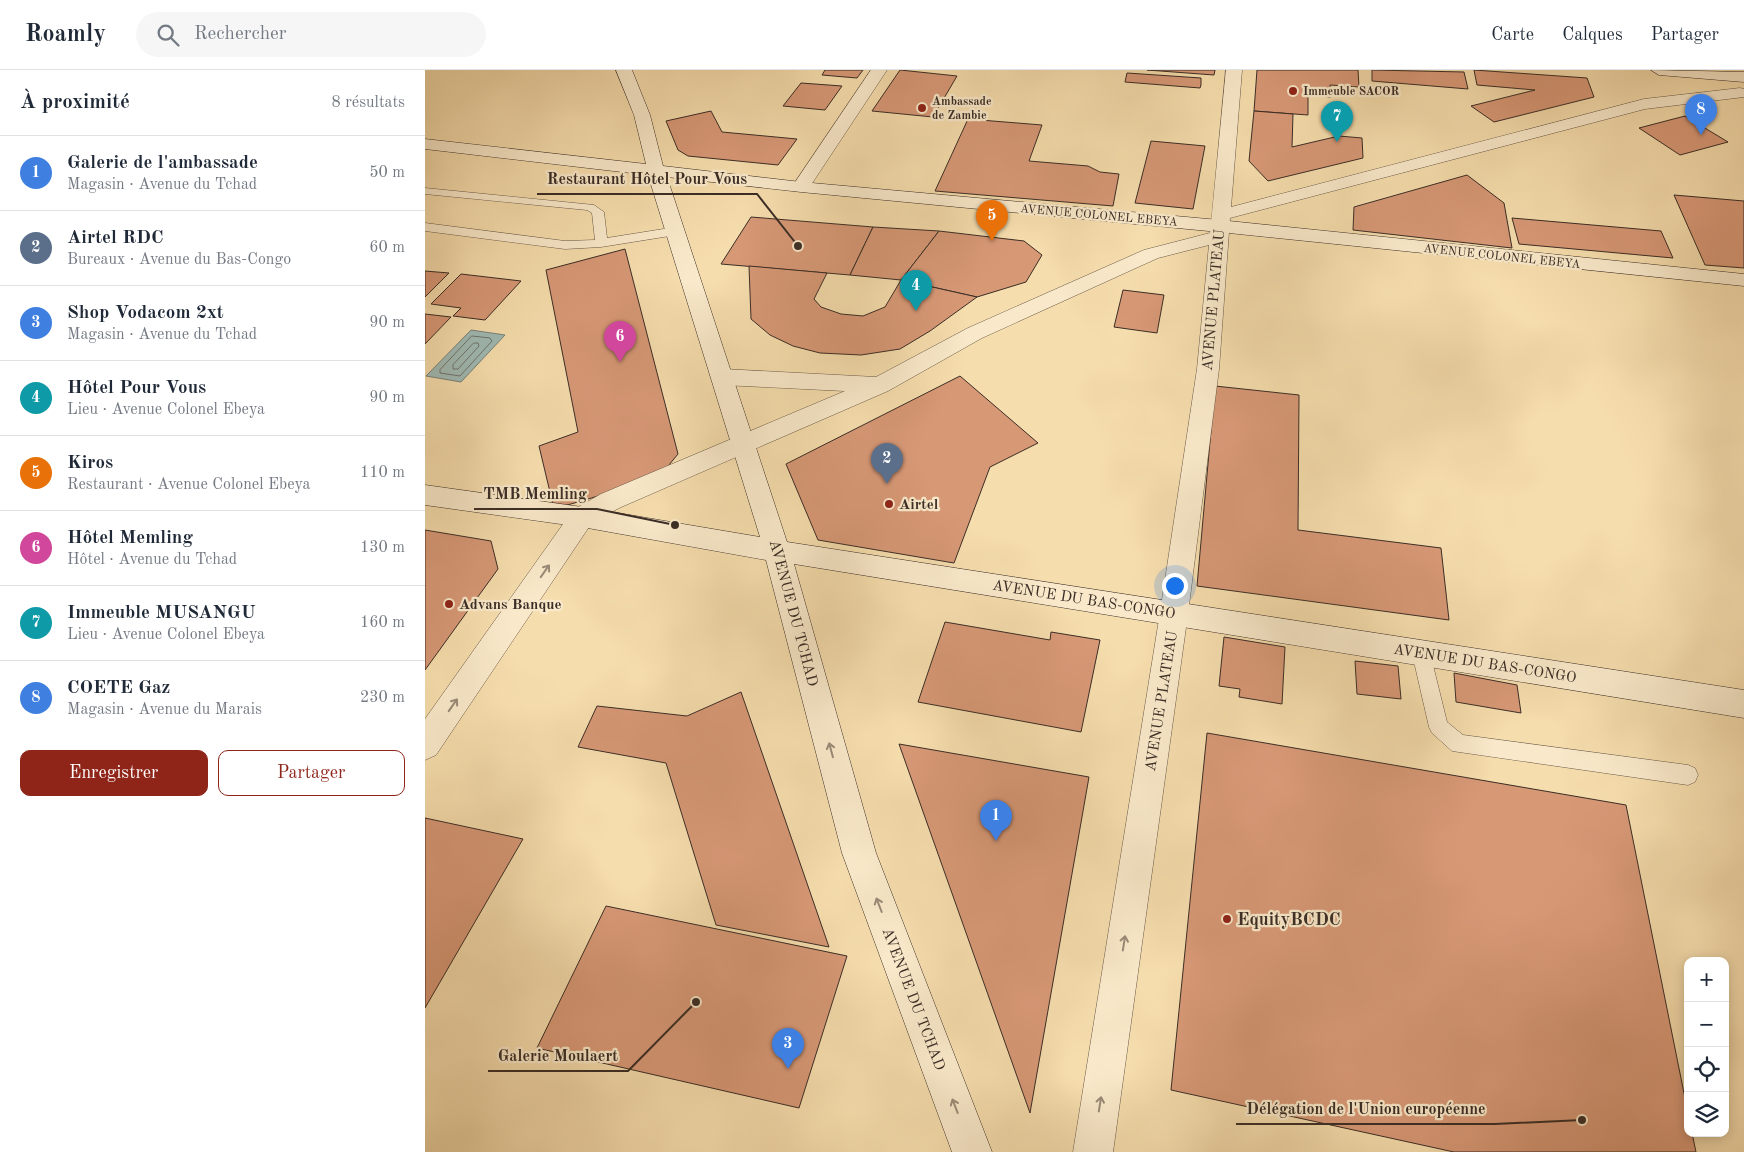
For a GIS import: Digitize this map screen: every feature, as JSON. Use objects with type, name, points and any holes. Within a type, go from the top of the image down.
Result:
[{"type":"street","name":"AVENUE DU TCHAD","points":[[624,70],[642,115],[656,170],[745,445],[777,552],[859,853],[972,1152]]},
{"type":"street","points":[[801,187],[879,70]]},
{"type":"street","name":"AVENUE PLATEAU","points":[[1093,1152],[1174,614],[1208,369],[1234,70]]},
{"type":"street","points":[[1659,70],[1737,83]]},
{"type":"street","points":[[425,745],[582,517],[610,501],[745,445],[880,385],[975,333],[1151,254],[1220,226],[1643,104],[1737,83]]},
{"type":"street","name":"AVENUE COLONEL EBEYA","points":[[427,147],[801,187],[1220,226],[1744,280]]},
{"type":"street","points":[[723,377],[880,385]]},
{"type":"street","name":"AVENUE DU BAS-CONGO","points":[[425,495],[582,517],[777,552],[1744,704]]},
{"type":"lane","points":[[425,191],[590,207],[598,212],[601,243]]},
{"type":"lane","points":[[425,227],[565,245],[601,243],[676,231]]},
{"type":"lane","points":[[1421,652],[1439,726],[1459,744],[1688,775]]},
{"type":"water","points":[[471,330],[505,335],[461,382],[426,376]]},
{"type":"building","points":[[825,70],[863,70],[857,78],[822,75]]},
{"type":"building","points":[[900,70],[957,76],[933,117],[872,111]]},
{"type":"building","points":[[1147,70],[1215,70],[1214,75]]},
{"type":"building","name":"Immeuble SACOR","points":[[1257,70],[1358,70],[1359,87],[1330,85],[1331,97],[1308,95],[1308,115],[1254,111]]},
{"type":"building","points":[[1372,70],[1464,72],[1468,89],[1372,81]]},
{"type":"building","points":[[1474,70],[1587,78],[1594,97],[1494,122],[1471,106],[1535,90],[1477,85]]},
{"type":"building","points":[[1127,73],[1201,78],[1201,85],[1200,88],[1125,82]]},
{"type":"building","points":[[801,83],[842,86],[825,110],[783,106]]},
{"type":"building","points":[[711,111],[722,132],[797,139],[778,165],[688,156],[678,150],[666,121]]},
{"type":"building","points":[[1254,111],[1293,114],[1292,147],[1339,136],[1362,138],[1363,158],[1268,181],[1249,161]]},
{"type":"building","points":[[1685,116],[1728,142],[1680,155],[1639,128]]},
{"type":"building","points":[[968,119],[1042,125],[1029,161],[1088,166],[1100,172],[1119,174],[1113,206],[935,191]]},
{"type":"building","points":[[1151,141],[1205,146],[1193,209],[1135,203]]},
{"type":"building","points":[[1467,175],[1504,203],[1512,248],[1353,230],[1354,207]]},
{"type":"building","points":[[1674,195],[1744,201],[1744,268],[1705,265]]},
{"type":"building","points":[[751,217],[873,227],[850,275],[721,264]]},
{"type":"building","points":[[1512,218],[1661,231],[1673,258],[1519,244]]},
{"type":"building","points":[[873,227],[939,231],[901,280],[850,275]]},
{"type":"building","points":[[939,231],[1024,241],[1042,255],[1026,282],[977,297],[901,280]]},
{"type":"building","points":[[625,249],[678,454],[664,471],[632,486],[554,509],[539,446],[578,432],[546,270]]},
{"type":"building","points":[[749,266],[827,273],[814,299],[821,307],[841,314],[863,316],[885,307],[901,280],[977,297],[930,331],[900,349],[861,355],[820,353],[793,346],[770,335],[751,319]]},
{"type":"building","points":[[425,271],[449,273],[425,297]]},
{"type":"building","points":[[461,274],[521,281],[485,320],[453,316],[461,308],[431,304]]},
{"type":"building","points":[[1123,290],[1164,295],[1157,333],[1114,327]]},
{"type":"building","points":[[425,314],[451,317],[425,344]]},
{"type":"building","name":"Airtel","points":[[960,376],[1038,443],[990,467],[954,563],[818,540],[786,464]]},
{"type":"building","points":[[1215,386],[1299,395],[1298,530],[1441,548],[1449,620],[1197,586]]},
{"type":"building","points":[[425,530],[491,541],[498,569],[425,670]]},
{"type":"building","points":[[945,622],[1050,640],[1051,632],[1100,640],[1081,732],[918,702]]},
{"type":"building","points":[[1224,637],[1285,647],[1282,704],[1239,697],[1240,689],[1219,686]]},
{"type":"building","points":[[1355,661],[1398,666],[1401,699],[1357,694]]},
{"type":"building","points":[[1454,673],[1517,685],[1521,713],[1456,702]]},
{"type":"building","points":[[741,692],[829,947],[716,925],[666,763],[578,747],[597,706],[687,716]]},
{"type":"building","points":[[1207,733],[1626,805],[1684,1093],[1684,1137],[1693,1137],[1696,1152],[1454,1152],[1171,1090]]},
{"type":"building","points":[[899,744],[1089,777],[1030,1113]]},
{"type":"building","points":[[425,818],[523,839],[425,1008]]},
{"type":"building","points":[[606,906],[847,956],[799,1108],[537,1048]]},
{"type":"place","name":"Immeuble SACOR","points":[[1293,91]]},
{"type":"place","name":"Ambassade de Zambie","points":[[922,108]]},
{"type":"place","name":"COETE Gaz","points":[[1701,135]]},
{"type":"place","name":"Immeuble MUSANGU","points":[[1337,142]]},
{"type":"place","name":"Kiros","points":[[992,241]]},
{"type":"place","name":"Restaurant Hôtel Pour Vous","points":[[798,246]]},
{"type":"place","name":"Hôtel Pour Vous","points":[[916,311]]},
{"type":"place","name":"Hôtel Memling","points":[[620,362]]},
{"type":"place","name":"Airtel RDC","points":[[887,484]]},
{"type":"place","name":"Airtel","points":[[889,504]]},
{"type":"place","name":"TMB Memling","points":[[675,525]]},
{"type":"place","name":"Advans Banque","points":[[449,604]]},
{"type":"place","name":"Galerie de l'ambassade","points":[[996,841]]},
{"type":"place","name":"EquityBCDC","points":[[1227,919]]},
{"type":"place","name":"Galerie Moulaert","points":[[696,1002]]},
{"type":"place","name":"Shop Vodacom 2xt","points":[[788,1069]]},
{"type":"place","name":"Délégation de l'Union européenne","points":[[1582,1120]]}]
